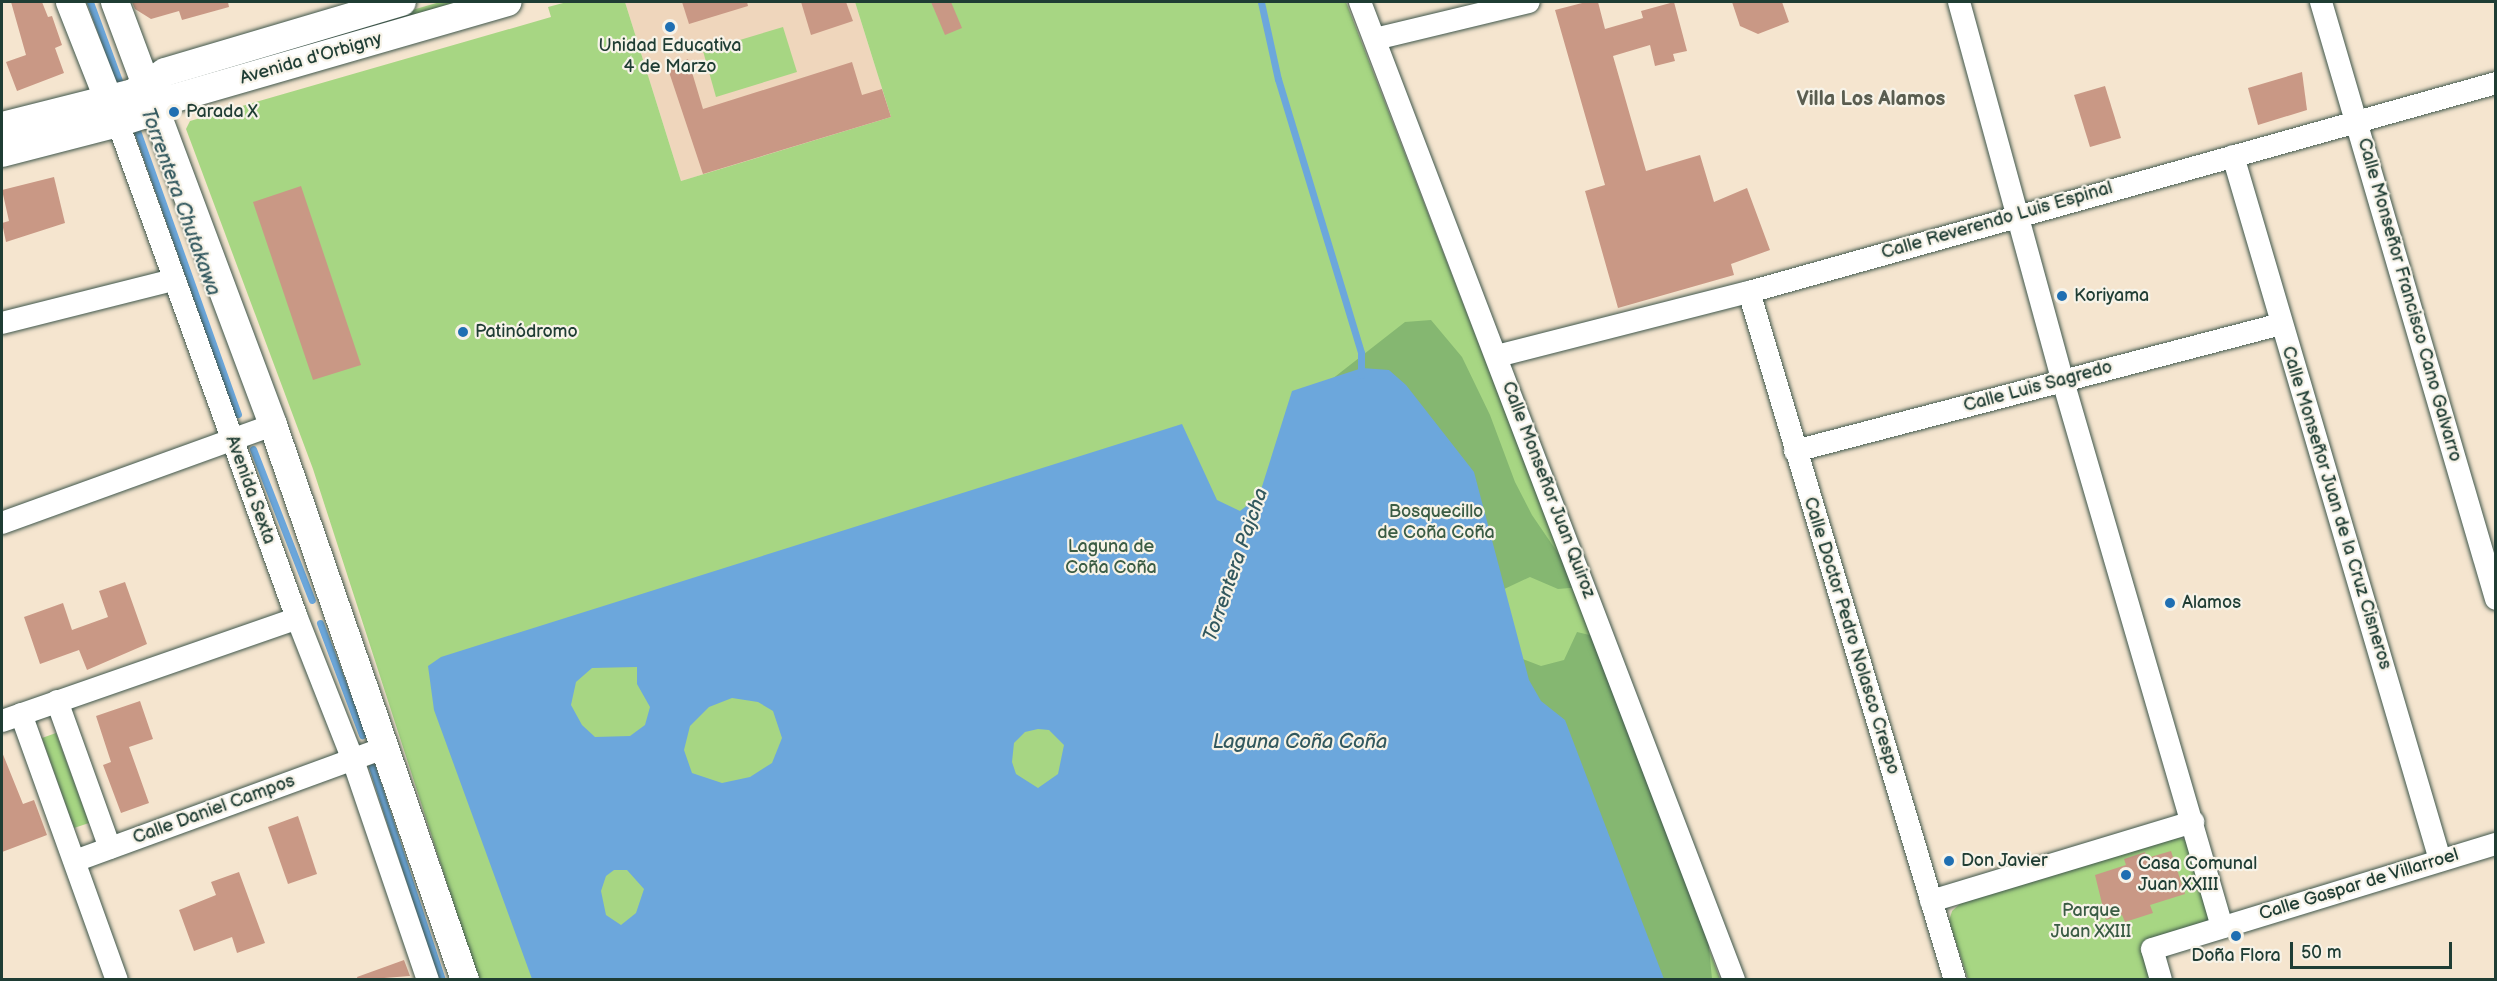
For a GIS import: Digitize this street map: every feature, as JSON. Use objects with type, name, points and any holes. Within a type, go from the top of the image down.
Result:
[{"type":"main road","name":"Avenida Sexta","points":[[70,2],[129,105],[368,754],[465,980]]},
{"type":"main road","name":"Avenida Sexta","points":[[115,2],[129,105]]},
{"type":"main road","name":"Avenida d'Orbigny","points":[[129,105],[165,72],[402,2]]},
{"type":"main road","name":"Avenida d'Orbigny","points":[[129,105],[508,2]]},
{"type":"main road","points":[[2,126],[129,105]]},
{"type":"main road","points":[[2,153],[129,105]]},
{"type":"street","name":"Calle Monseñor Juan Quiroz","points":[[1360,2],[1734,980]]},
{"type":"street","points":[[1375,39],[1529,2]]},
{"type":"street","points":[[1959,2],[2063,381],[2222,927]]},
{"type":"street","name":"Calle Monseñor Francisco Cano Galvarro","points":[[2321,2],[2496,599]]},
{"type":"street","name":"Calle Reverendo Luis Espinal","points":[[1497,356],[1749,292],[2017,214],[2496,83]]},
{"type":"street","name":"Avenida Sexta","points":[[129,105],[173,280],[250,433],[297,618],[368,754],[428,980]]},
{"type":"street","name":"Calle Monseñor Juan de la Cruz Cisneros","points":[[2233,156],[2440,860]]},
{"type":"street","points":[[2,323],[173,280]]},
{"type":"street","name":"Calle Doctor Pedro Nolasco Crespo","points":[[1749,292],[1795,452],[1955,979]]},
{"type":"street","name":"Calle Luis Sagredo","points":[[1795,452],[2281,324]]},
{"type":"street","points":[[2,523],[250,433]]},
{"type":"street","points":[[117,980],[75,861],[7,717],[297,618]]},
{"type":"street","points":[[57,701],[110,848]]},
{"type":"street","name":"Calle Daniel Campos","points":[[75,861],[368,754]]},
{"type":"street","points":[[1931,901],[2193,822]]},
{"type":"street","name":"Calle Gaspar de Villarroel","points":[[2161,980],[2152,949],[2496,844]]},
{"type":"shaded area","points":[[625,2],[855,2],[891,117],[681,181]]},
{"type":"green space","points":[[440,2],[461,2],[167,86],[165,81]]},
{"type":"green space","name":"Laguna de Coña Coña","points":[[567,2],[625,2],[681,181],[891,117],[855,2],[1346,2],[1634,744],[1720,979],[478,979],[313,469],[186,129],[190,121],[551,17],[548,7]]},
{"type":"green space","points":[[783,27],[797,72],[716,97],[703,51]]},
{"type":"green space","name":"Bosquecillo de Coña Coña","points":[[1431,320],[1462,357],[1490,415],[1515,482],[1532,515],[1581,587],[1558,589],[1530,577],[1483,599],[1488,646],[1541,666],[1564,660],[1577,632],[1602,638],[1706,916],[1712,979],[1540,979],[1318,390],[1405,322]]},
{"type":"green space","points":[[56,733],[89,823],[74,828],[42,738]]},
{"type":"green space","name":"Parque Juan XXIII","points":[[2175,836],[2190,842],[2209,921],[2151,941],[2155,980],[1968,979],[1949,921],[1952,911],[1963,901]]},
{"type":"water","name":"Laguna Coña Coña","points":[[1362,368],[1389,370],[1406,385],[1474,472],[1529,680],[1541,701],[1565,720],[1664,979],[532,979],[434,710],[428,666],[441,657],[1182,424],[1217,500],[1240,511],[1259,496],[1292,391]],"holes":[[[637,667],[637,684],[650,707],[645,725],[630,736],[595,737],[582,725],[571,705],[576,682],[592,668]],[[732,698],[758,702],[773,711],[782,738],[772,763],[750,777],[722,783],[692,773],[684,750],[690,726],[709,707]],[[1038,729],[1049,730],[1064,745],[1058,774],[1038,788],[1016,774],[1012,762],[1014,743],[1025,732]],[[614,870],[627,870],[644,889],[636,913],[621,925],[606,915],[601,891],[606,876]]]},
{"type":"building","points":[[11,2],[42,2],[48,17],[52,16],[62,45],[55,48],[64,73],[17,91],[6,62],[26,55]]},
{"type":"building","points":[[132,2],[228,2],[229,7],[182,20],[179,11],[151,19],[135,9]]},
{"type":"building","points":[[682,2],[747,2],[748,6],[689,24]]},
{"type":"building","points":[[801,2],[846,2],[853,21],[811,35]]},
{"type":"building","points":[[931,2],[951,2],[962,28],[945,35]]},
{"type":"building","points":[[1586,2],[1598,2],[1605,29],[1643,18],[1641,11],[1674,2],[1687,51],[1673,54],[1675,61],[1655,66],[1650,45],[1613,56],[1646,171],[1700,155],[1714,202],[1747,188],[1770,250],[1731,264],[1734,275],[1618,308],[1585,191],[1605,185],[1555,10]]},
{"type":"building","points":[[1732,2],[1782,2],[1789,22],[1758,34],[1740,26]]},
{"type":"building","points":[[688,59],[703,109],[852,62],[862,95],[882,89],[891,117],[703,174],[667,66]]},
{"type":"building","points":[[2302,72],[2307,110],[2258,125],[2248,88]]},
{"type":"building","points":[[2105,86],[2121,138],[2090,147],[2074,95]]},
{"type":"building","points":[[54,177],[65,223],[6,242],[2,223],[9,221],[2,190]]},
{"type":"building","points":[[301,186],[361,365],[313,380],[253,202]]},
{"type":"building","points":[[125,582],[147,644],[87,670],[79,650],[40,664],[24,617],[63,603],[72,630],[108,617],[99,591]]},
{"type":"building","points":[[140,701],[153,739],[129,747],[149,803],[121,813],[103,765],[111,762],[96,716]]},
{"type":"building","points":[[2,752],[23,804],[34,800],[47,835],[2,852]]},
{"type":"building","points":[[298,816],[317,874],[288,884],[268,827]]},
{"type":"building","points":[[2171,851],[2185,894],[2150,905],[2153,913],[2125,922],[2122,915],[2106,920],[2095,875],[2126,865],[2124,859],[2145,852],[2147,858]]},
{"type":"building","points":[[239,872],[265,943],[237,953],[232,937],[194,951],[179,910],[216,895],[211,882]]},
{"type":"building","points":[[404,960],[410,976],[358,980],[357,977]]},
{"type":"waterway","name":"Torrentera Chutakawa","points":[[90,2],[122,89]]},
{"type":"waterway","name":"Torrentera Pajcha","points":[[1261,2],[1278,79],[1361,353],[1361,375]]},
{"type":"waterway","name":"Torrentera Chutakawa","points":[[135,125],[238,414]]},
{"type":"waterway","name":"Torrentera Chutakawa","points":[[253,449],[312,600]]},
{"type":"waterway","name":"Torrentera Chutakawa","points":[[320,623],[362,735]]},
{"type":"waterway","name":"Torrentera Chutakawa","points":[[372,767],[442,980]]},
{"type":"place","name":"Unidad Educativa 4 de Marzo","points":[[670,27]]},
{"type":"place","name":"Parada X","points":[[174,112]]},
{"type":"place","name":"Koriyama","points":[[2062,296]]},
{"type":"place","name":"Patinódromo","points":[[463,332]]},
{"type":"place","name":"Alamos","points":[[2170,603]]},
{"type":"place","name":"Don Javier","points":[[1949,861]]},
{"type":"place","name":"Casa Comunal Juan XXIII","points":[[2126,875]]},
{"type":"place","name":"Doña Flora","points":[[2236,936]]},
{"type":"district","name":"Villa Los Alamos","points":[[1871,99]]}]
